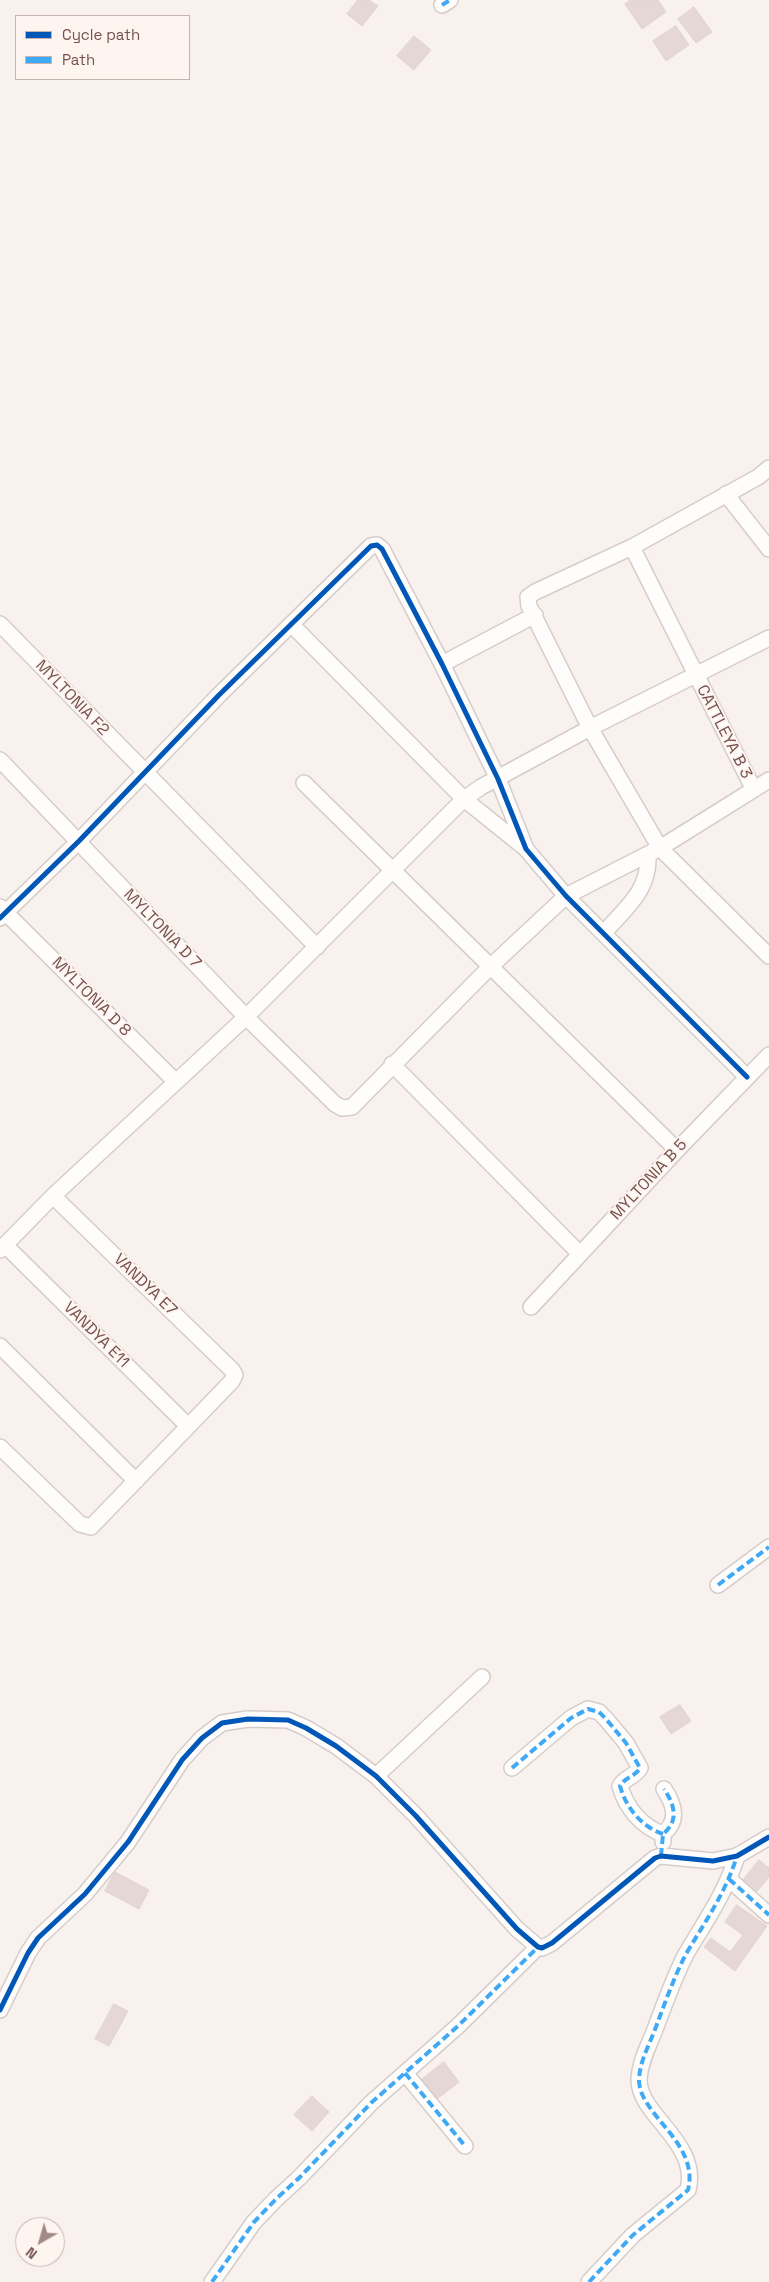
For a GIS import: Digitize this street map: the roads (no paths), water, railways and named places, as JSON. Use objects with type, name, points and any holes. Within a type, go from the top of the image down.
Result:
[{"type":"street","points":[[769,468],[632,546],[528,597],[529,606],[654,851],[769,956]]},
{"type":"street","points":[[726,494],[769,549]]},
{"type":"street","points":[[2,912],[79,841],[219,695],[371,546],[378,545],[382,549],[442,664],[498,780],[526,849]]},
{"type":"street","name":"CATTLEYA B 3","points":[[632,546],[695,676],[753,788]]},
{"type":"street","points":[[442,664],[535,616]]},
{"type":"street","name":"MYLTONIA F2","points":[[0,624],[317,947]]},
{"type":"street","points":[[292,625],[464,799],[526,849],[566,896],[747,1077]]},
{"type":"street","points":[[3,1247],[53,1196],[246,1016],[464,799],[481,787],[498,780],[590,728],[769,638]]},
{"type":"street","name":"MYLTONIA D 7","points":[[0,760],[246,1016],[335,1104],[342,1108],[352,1107],[392,1064],[490,967],[566,896],[654,851],[753,788],[769,780]]},
{"type":"street","points":[[304,783],[677,1150]]},
{"type":"street","points":[[604,933],[639,894],[649,870],[654,851]]},
{"type":"street","name":"MYLTONIA D 8","points":[[2,912],[175,1081]]},
{"type":"street","name":"MYLTONIA B 5","points":[[531,1307],[677,1150],[769,1055]]},
{"type":"street","points":[[392,1064],[580,1254]]},
{"type":"street","name":"VANDYA E7","points":[[53,1196],[235,1375],[232,1381],[188,1426]]},
{"type":"street","name":"VANDYA E11","points":[[3,1247],[188,1426]]},
{"type":"street","points":[[0,1346],[136,1481]]},
{"type":"street","points":[[0,1447],[80,1524],[85,1527],[91,1527],[188,1426]]},
{"type":"street","points":[[718,1585],[769,1547]]},
{"type":"street","points":[[376,1776],[482,1677]]},
{"type":"street","points":[[512,1768],[571,1718],[588,1709],[600,1712],[626,1743],[640,1768],[636,1774],[624,1780],[620,1786],[622,1795],[643,1824],[663,1834]]},
{"type":"street","points":[[0,2010],[28,1953],[38,1938],[85,1894],[128,1842],[182,1760],[202,1738],[222,1723],[248,1719],[288,1720],[336,1746],[376,1776],[416,1816],[517,1929],[538,1947],[546,1947],[632,1876],[662,1856],[713,1860],[737,1856],[769,1837]]},
{"type":"street","points":[[662,1856],[663,1834],[669,1828],[673,1818],[673,1802],[664,1789]]},
{"type":"street","points":[[589,2282],[633,2235],[688,2190],[691,2178],[685,2156],[641,2092],[639,2077],[642,2060],[674,1979],[686,1954],[720,1900],[737,1856]]},
{"type":"street","points":[[729,1878],[769,1916]]},
{"type":"street","points":[[212,2282],[254,2222],[371,2103],[458,2026],[538,1947]]},
{"type":"street","points":[[405,2073],[464,2146]]}]
